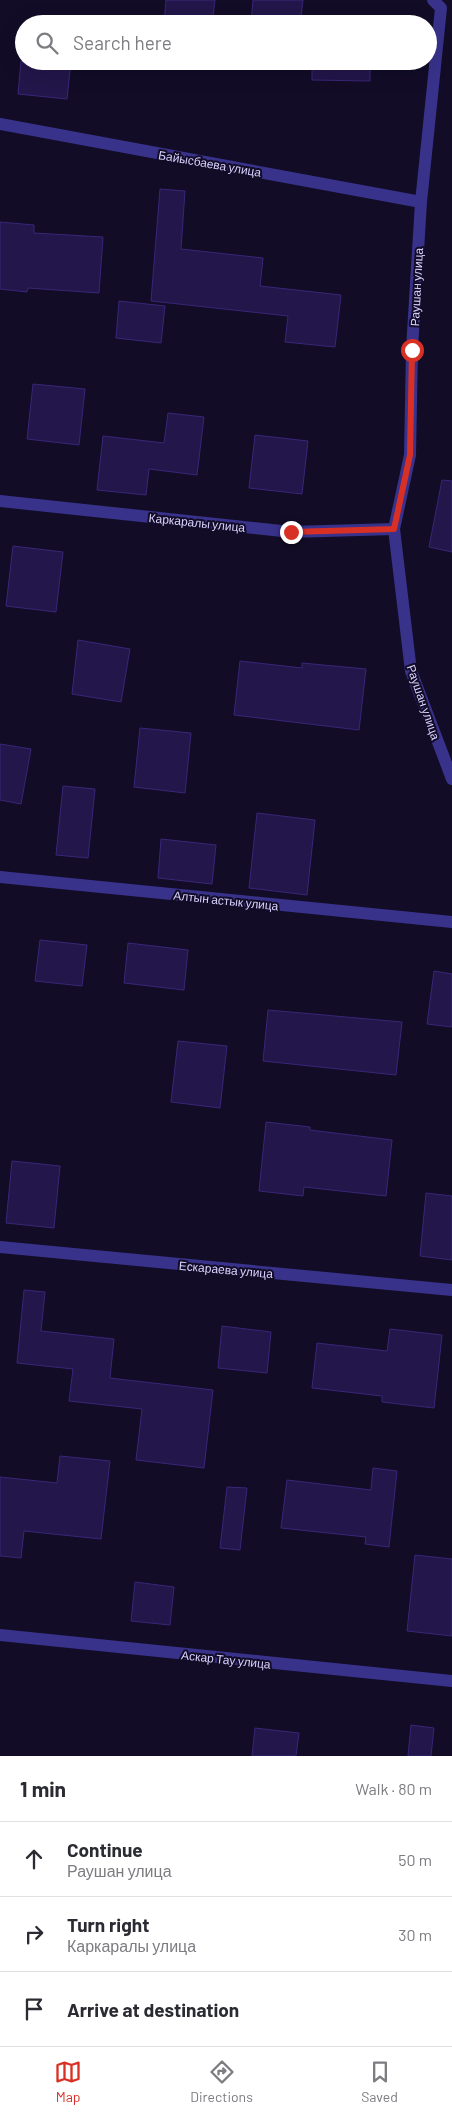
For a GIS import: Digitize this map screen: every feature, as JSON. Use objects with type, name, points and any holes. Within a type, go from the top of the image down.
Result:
[{"type":"street","name":"Раушан улица","points":[[437,54],[442,8]]},
{"type":"street","name":"Раушан улица","points":[[435,70],[421,202],[412,350],[410,455],[394,529],[411,671],[452,779]]},
{"type":"street","name":"Байысбаева улица","points":[[0,124],[421,202]]},
{"type":"street","name":"Каркаралы улица","points":[[0,501],[291,532],[394,529]]},
{"type":"street","name":"Алтын астык улица","points":[[0,877],[452,922]]},
{"type":"street","name":"Ескараева улица","points":[[0,1247],[452,1290]]},
{"type":"street","name":"Аскар Тау улица","points":[[0,1635],[452,1681]]},
{"type":"building","points":[[166,0],[215,0],[213,15],[165,15]]},
{"type":"building","points":[[253,0],[303,0],[301,15],[252,15]]},
{"type":"building","points":[[20,70],[70,70],[67,99],[18,94]]},
{"type":"building","points":[[312,70],[370,70],[370,81],[312,80]]},
{"type":"building","points":[[160,189],[185,191],[181,249],[263,258],[260,286],[341,295],[335,347],[285,342],[288,316],[151,301]]},
{"type":"building","points":[[0,222],[34,225],[34,233],[103,237],[99,293],[28,288],[27,292],[0,289]]},
{"type":"building","points":[[119,301],[165,306],[161,343],[116,338]]},
{"type":"building","points":[[33,384],[85,389],[79,445],[27,439]]},
{"type":"building","points":[[168,413],[204,417],[197,475],[149,469],[146,495],[97,490],[103,436],[164,443]]},
{"type":"building","points":[[255,435],[308,441],[302,494],[249,488]]},
{"type":"building","points":[[442,480],[452,481],[452,552],[429,547]]},
{"type":"building","points":[[13,546],[63,552],[56,612],[6,606]]},
{"type":"building","points":[[78,640],[130,649],[121,702],[72,694]]},
{"type":"building","points":[[240,661],[302,668],[302,663],[366,669],[359,730],[234,715]]},
{"type":"building","points":[[140,728],[191,733],[185,793],[134,787]]},
{"type":"building","points":[[0,744],[31,749],[21,804],[0,800]]},
{"type":"building","points":[[63,786],[95,789],[88,858],[56,855]]},
{"type":"building","points":[[257,813],[315,820],[307,895],[249,888]]},
{"type":"building","points":[[161,839],[216,845],[212,884],[158,878]]},
{"type":"building","points":[[40,940],[87,945],[82,986],[35,981]]},
{"type":"building","points":[[128,943],[188,950],[184,990],[124,983]]},
{"type":"building","points":[[434,971],[452,974],[452,1027],[427,1024]]},
{"type":"building","points":[[268,1010],[402,1022],[396,1075],[263,1061]]},
{"type":"building","points":[[178,1041],[227,1046],[220,1108],[171,1102]]},
{"type":"building","points":[[266,1122],[310,1127],[310,1130],[392,1140],[386,1196],[304,1187],[303,1196],[259,1191]]},
{"type":"building","points":[[12,1161],[60,1166],[54,1228],[6,1223]]},
{"type":"building","points":[[426,1193],[452,1196],[452,1260],[420,1256]]},
{"type":"building","points":[[24,1290],[45,1292],[41,1331],[114,1339],[110,1378],[213,1390],[204,1468],[136,1460],[142,1409],[69,1401],[73,1369],[17,1363]]},
{"type":"building","points":[[222,1326],[271,1332],[267,1373],[218,1368]]},
{"type":"building","points":[[390,1329],[442,1335],[434,1408],[382,1402],[382,1396],[312,1388],[317,1343],[387,1351]]},
{"type":"building","points":[[60,1456],[110,1461],[101,1539],[24,1531],[21,1558],[0,1556],[0,1477],[57,1483]]},
{"type":"building","points":[[373,1468],[397,1471],[389,1547],[365,1544],[366,1537],[281,1528],[287,1480],[371,1490]]},
{"type":"building","points":[[227,1487],[247,1488],[240,1550],[220,1548]]},
{"type":"building","points":[[415,1555],[452,1559],[452,1636],[407,1631]]},
{"type":"building","points":[[135,1582],[174,1587],[170,1625],[131,1621]]},
{"type":"building","points":[[411,1725],[434,1728],[431,1756],[408,1756]]},
{"type":"building","points":[[255,1728],[299,1733],[296,1756],[252,1756]]},
{"type":"route","points":[[291,532],[394,529],[410,455],[412,350]]}]
